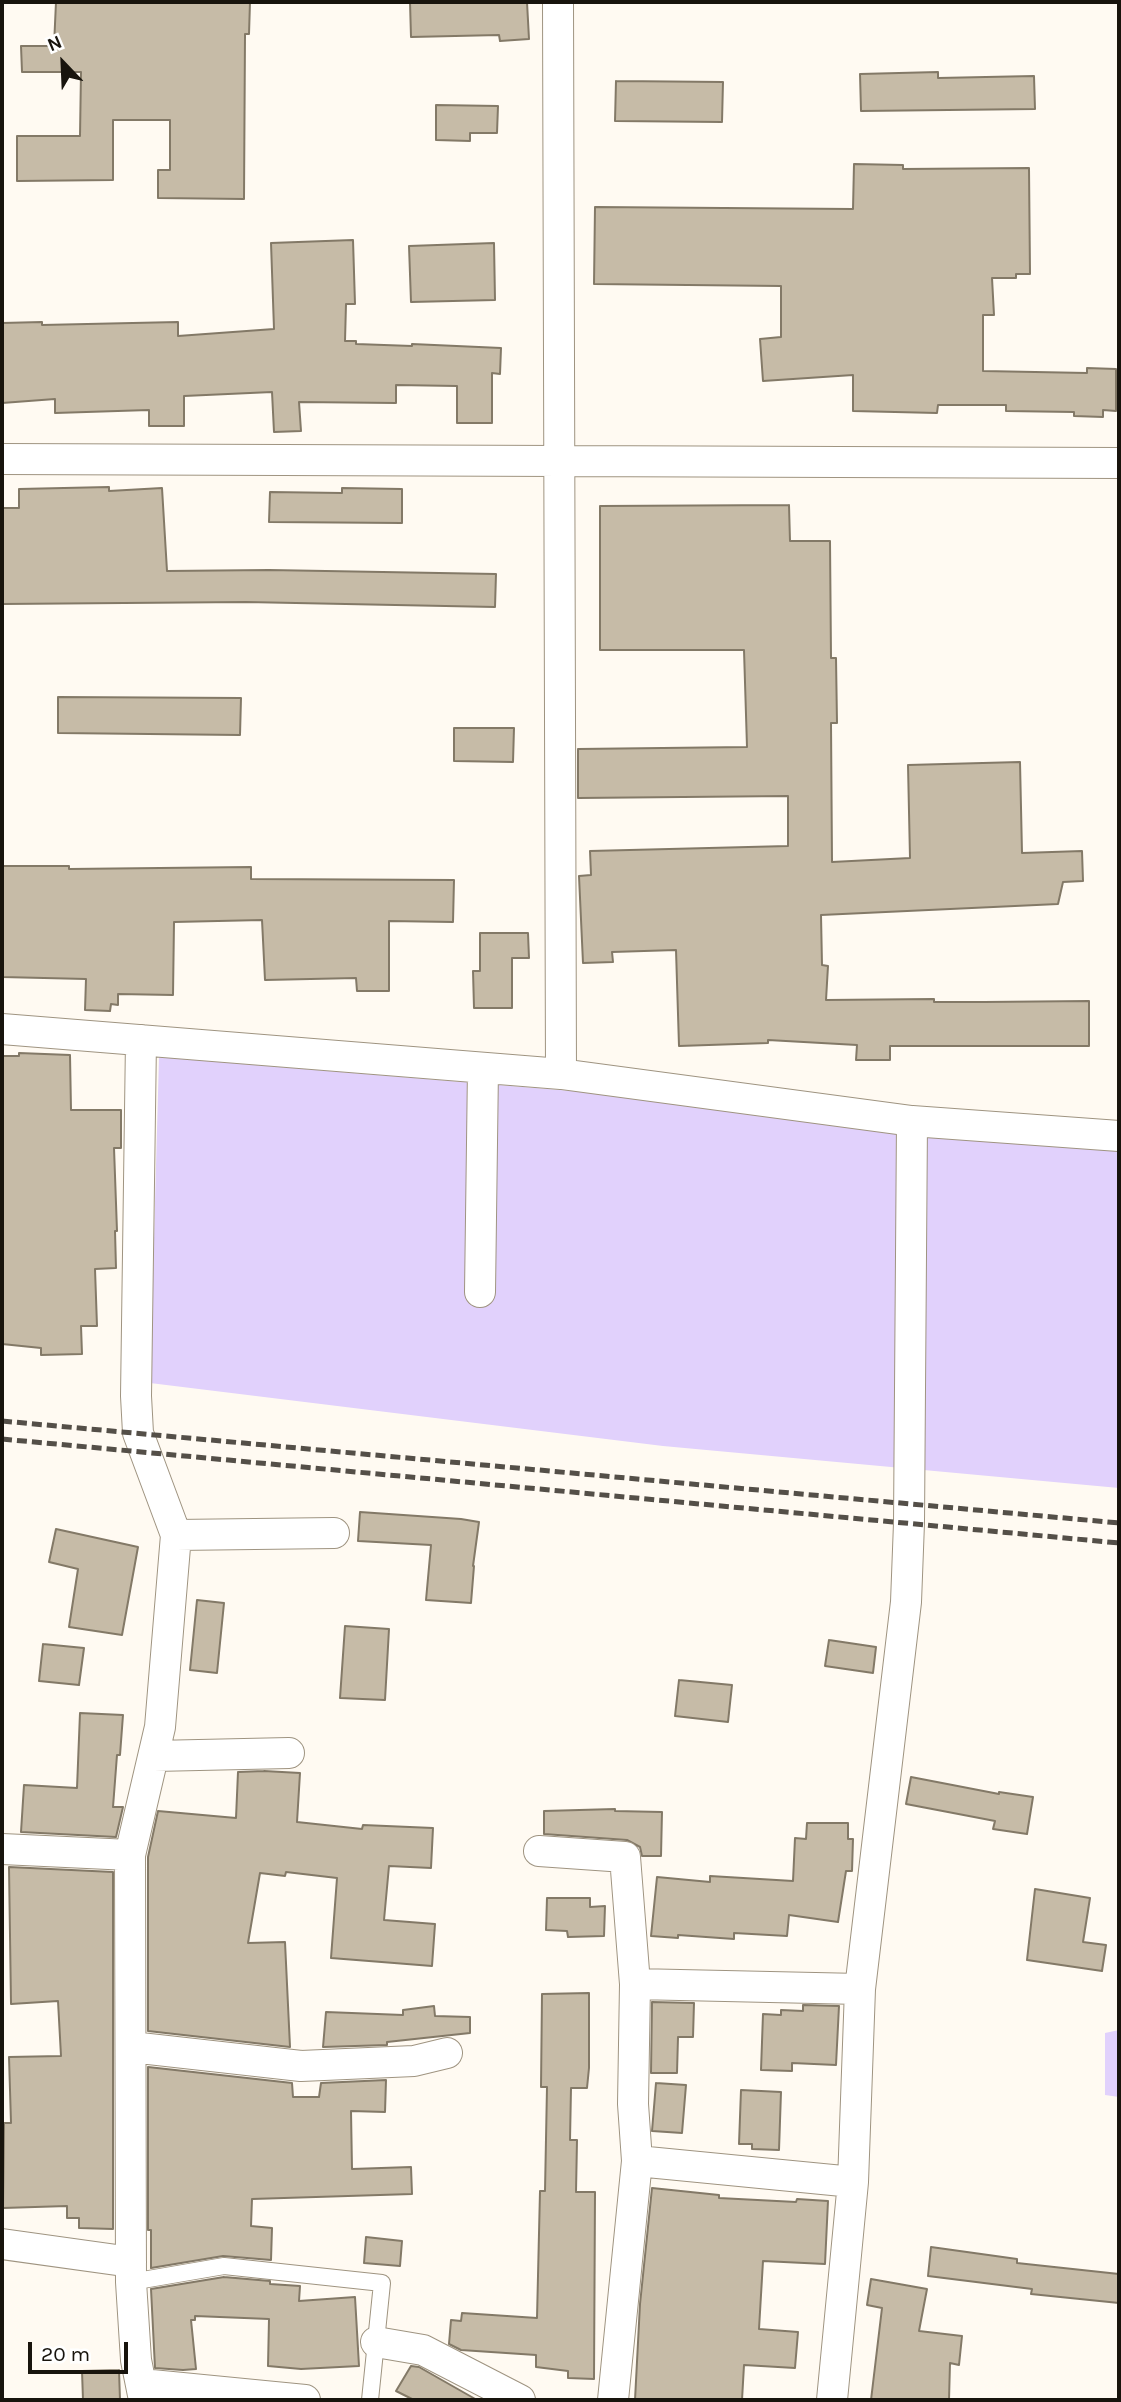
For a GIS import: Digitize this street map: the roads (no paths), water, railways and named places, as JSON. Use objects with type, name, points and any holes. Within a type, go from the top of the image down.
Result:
[{"type":"street","points":[[558,2],[561,1074]]},
{"type":"street","points":[[2,459],[1119,463]]},
{"type":"street","points":[[2,1029],[561,1074],[912,1121],[1119,1136]]},
{"type":"street","points":[[141,1040],[136,1396],[138,1433],[176,1535],[160,1727],[130,1855],[131,2272],[136,2360],[143,2392],[304,2400]]},
{"type":"street","points":[[480,1293],[483,1068]]},
{"type":"street","points":[[832,2400],[853,2182],[860,1989],[906,1602],[912,1121]]},
{"type":"street","points":[[176,1535],[334,1533]]},
{"type":"street","points":[[154,1756],[289,1753]]},
{"type":"street","points":[[2,1849],[130,1855]]},
{"type":"street","points":[[539,1851],[625,1857],[635,1984],[633,2104],[637,2161],[613,2400]]},
{"type":"street","points":[[635,1984],[860,1989]]},
{"type":"street","points":[[131,2047],[301,2066],[414,2061],[447,2053]]},
{"type":"street","points":[[637,2161],[853,2182]]},
{"type":"street","points":[[2,2244],[131,2272]]},
{"type":"street","points":[[376,2342],[423,2350],[520,2400]]},
{"type":"lane","points":[[131,2272],[224,2266],[382,2283],[370,2400]]},
{"type":"railway","points":[[2,1421],[1119,1523]]},
{"type":"railway","points":[[2,1439],[1119,1543]]}]
